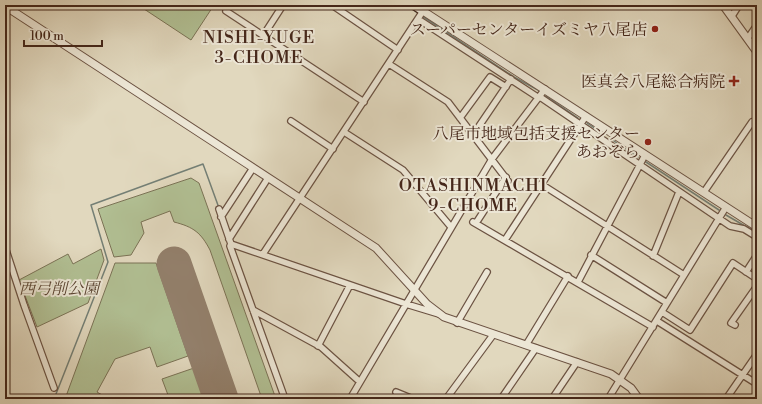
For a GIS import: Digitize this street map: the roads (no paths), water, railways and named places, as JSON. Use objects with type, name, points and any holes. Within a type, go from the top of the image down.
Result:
[{"type":"main road","points":[[414,5],[425,8]]},
{"type":"street","points":[[263,36],[283,5]]},
{"type":"street","points":[[332,5],[398,50]]},
{"type":"street","points":[[723,5],[757,52]]},
{"type":"street","points":[[732,16],[739,5]]},
{"type":"street","points":[[5,6],[376,248],[414,291],[439,314]]},
{"type":"street","points":[[263,254],[301,199],[332,149],[425,8],[645,155],[757,227]]},
{"type":"street","points":[[226,11],[364,102]]},
{"type":"street","points":[[418,19],[540,98],[730,226],[744,229],[757,237]]},
{"type":"street","points":[[748,38],[757,25]]},
{"type":"street","points":[[389,64],[448,102],[507,179],[475,222],[653,327]]},
{"type":"street","points":[[460,118],[490,77],[506,86]]},
{"type":"street","points":[[473,134],[511,79]]},
{"type":"street","points":[[350,399],[492,159],[540,98],[545,89]]},
{"type":"street","points":[[505,240],[586,116]]},
{"type":"street","points":[[291,121],[332,149]]},
{"type":"street","points":[[704,192],[752,122]]},
{"type":"street","points":[[344,132],[403,170],[451,227]]},
{"type":"street","points":[[578,282],[645,155]]},
{"type":"street","points":[[221,216],[253,168]]},
{"type":"street","points":[[230,242],[268,178]]},
{"type":"street","points":[[541,184],[684,275]]},
{"type":"street","points":[[653,256],[679,192]]},
{"type":"street","points":[[608,399],[726,206]]},
{"type":"street","points":[[219,209],[230,246],[285,399]]},
{"type":"street","points":[[230,242],[350,285],[439,314],[493,335],[611,374],[621,380],[639,399]]},
{"type":"street","points":[[5,247],[54,388]]},
{"type":"street","points":[[591,255],[667,304]]},
{"type":"street","points":[[746,272],[757,256]]},
{"type":"street","points":[[662,312],[690,330],[733,264],[757,279]]},
{"type":"street","points":[[457,322],[487,272]]},
{"type":"street","points":[[526,345],[568,276]]},
{"type":"street","points":[[318,346],[350,285]]},
{"type":"street","points":[[735,326],[731,323],[757,286]]},
{"type":"street","points":[[253,310],[318,346],[360,382]]},
{"type":"street","points":[[657,321],[757,384]]},
{"type":"street","points":[[446,399],[493,335]]},
{"type":"street","points":[[501,399],[536,348]]},
{"type":"street","points":[[726,399],[757,354]]},
{"type":"street","points":[[552,399],[577,362]]},
{"type":"street","points":[[396,392],[413,399]]},
{"type":"waterway","points":[[406,5],[419,14]]},
{"type":"waterway","points":[[422,16],[514,77],[538,90]]},
{"type":"waterway","points":[[546,96],[578,118]]},
{"type":"waterway","points":[[587,123],[602,133]]},
{"type":"waterway","points":[[611,139],[638,157]]},
{"type":"waterway","points":[[646,162],[719,210]]},
{"type":"waterway","points":[[54,399],[108,262],[91,205],[203,164],[219,208]]},
{"type":"waterway","points":[[726,215],[757,233]]},
{"type":"waterway","points":[[275,364],[288,399]]},
{"type":"place","name":"スーパーセンターイズミヤ八尾店","points":[[655,29]]},
{"type":"place","name":"医真会八尾総合病院","points":[[734,81]]},
{"type":"place","name":"八尾市地域包括支援センター あおぞら","points":[[648,142]]},
{"type":"district","name":"NISHI-YUGE 3-CHOME","points":[[259,47]]},
{"type":"district","name":"OTASHINMACHI 9-CHOME","points":[[473,195]]},
{"type":"park label","name":"西弓削公園","points":[[59,288]]}]
